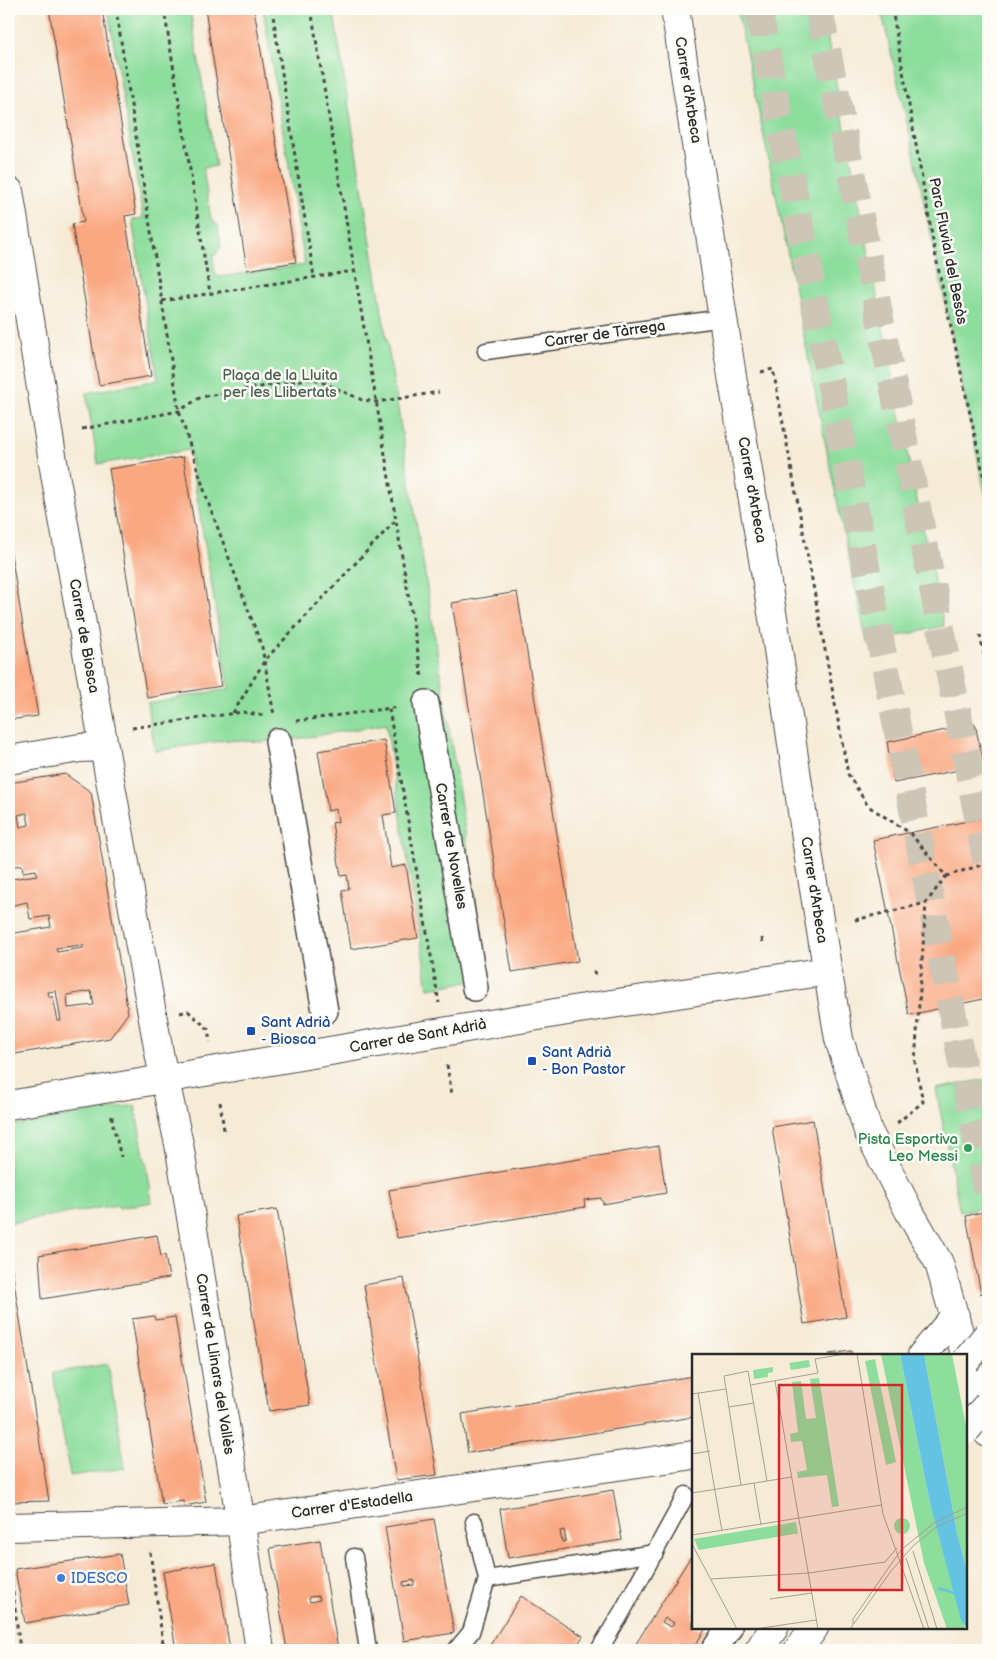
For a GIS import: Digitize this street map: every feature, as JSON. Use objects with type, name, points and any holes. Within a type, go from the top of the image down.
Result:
[{"type":"street","name":"Carrer d'Arbeca","points":[[675,9],[839,1039],[868,1131],[909,1211],[939,1263],[966,1354]]},
{"type":"street","name":"Carrer de Biosca","points":[[9,192],[55,474],[164,1080]]},
{"type":"street","name":"Carrer de Novelles","points":[[426,703],[475,988]]},
{"type":"street","points":[[278,741],[325,1011]]},
{"type":"street","points":[[9,760],[80,748],[104,747]]},
{"type":"street","name":"Carrer de Sant Adrià","points":[[9,1106],[525,1018],[827,971]]},
{"type":"street","name":"Carrer de Llinars del Vallès","points":[[164,1080],[179,1144],[260,1650]]},
{"type":"street","points":[[923,1354],[955,1316]]},
{"type":"street","points":[[967,1361],[988,1334]]},
{"type":"street","name":"Carrer d'Arbeca","points":[[967,1359],[988,1433]]},
{"type":"street","points":[[967,1429],[988,1404]]},
{"type":"street","name":"Carrer d'Estadella","points":[[9,1527],[240,1522],[692,1455]]},
{"type":"street","points":[[714,1650],[728,1629]]},
{"type":"street","points":[[759,1650],[773,1629]]},
{"type":"street","points":[[798,1650],[813,1629]]},
{"type":"lane","name":"Carrer de Tàrrega","points":[[486,351],[723,318]]},
{"type":"lane","points":[[599,1650],[686,1495]]},
{"type":"lane","points":[[456,1650],[471,1632],[487,1579],[474,1522]]},
{"type":"lane","points":[[487,1579],[655,1553]]},
{"type":"lane","points":[[354,1557],[368,1650]]},
{"type":"path","points":[[116,9],[179,411],[207,499],[262,647],[278,741]]},
{"type":"path","points":[[164,9],[210,293]]},
{"type":"path","points":[[272,9],[314,277]]},
{"type":"path","points":[[311,9],[426,703]]},
{"type":"path","name":"Parc Fluvial del Besòs","points":[[892,9],[936,258],[988,496]]},
{"type":"path","points":[[162,301],[354,271]]},
{"type":"path","points":[[773,369],[848,774],[868,806],[910,833],[946,876]]},
{"type":"path","points":[[82,429],[179,411],[201,397],[307,379],[315,379],[362,400],[377,402],[439,392]]},
{"type":"path","points":[[232,713],[265,660],[396,520]]},
{"type":"path","points":[[980,635],[988,674]]},
{"type":"path","points":[[389,709],[439,1004]]},
{"type":"path","points":[[895,1125],[923,1102],[915,1062],[926,903],[946,876],[988,863]]},
{"type":"path","points":[[855,920],[926,903]]},
{"type":"path","points":[[762,938],[763,944]]},
{"type":"path","points":[[198,1019],[208,1029],[210,1043]]},
{"type":"path","points":[[447,1065],[452,1095]]},
{"type":"path","points":[[220,1102],[224,1130]]},
{"type":"path","points":[[113,1112],[112,1121],[121,1157]]},
{"type":"path","points":[[149,1550],[164,1650]]},
{"type":"path","points":[[9,1560],[20,1650]]},
{"type":"green space","name":"Plaça de la Lluita per les Llibertats","points":[[108,9],[190,9],[216,166],[203,168],[211,219],[218,225],[221,247],[213,258],[215,274],[219,277],[305,265],[263,9],[333,9],[430,606],[488,979],[428,988],[386,724],[296,739],[262,742],[226,740],[155,751],[147,703],[229,689],[189,450],[98,464],[86,393],[158,380],[132,220],[143,218]]},
{"type":"green space","points":[[737,9],[822,9],[911,472],[944,626],[867,643]]},
{"type":"green space","points":[[881,9],[988,9],[988,508],[913,149]]},
{"type":"green space","name":"Pista Esportiva Leo Messi","points":[[988,1079],[988,1206],[960,1212],[936,1089]]},
{"type":"green space","points":[[135,1105],[152,1202],[119,1208],[117,1205],[9,1223],[9,1126]]},
{"type":"green space","points":[[108,1364],[125,1468],[70,1476],[53,1373]]},
{"type":"building","points":[[49,9],[102,9],[136,214],[125,216],[151,376],[99,385],[72,224],[84,222]]},
{"type":"building","points":[[205,9],[254,9],[296,262],[247,270]]},
{"type":"building","points":[[183,457],[221,686],[147,698],[109,469]]},
{"type":"building","points":[[9,542],[38,716],[9,720]]},
{"type":"building","points":[[517,592],[578,961],[512,972],[452,603]]},
{"type":"building","points":[[975,724],[984,765],[894,783],[887,742]]},
{"type":"building","points":[[384,740],[396,813],[383,815],[391,868],[406,865],[418,938],[351,949],[342,890],[349,889],[347,875],[341,876],[332,823],[338,822],[336,809],[328,811],[318,751]]},
{"type":"building","points":[[65,774],[91,792],[128,1013],[110,1038],[9,1055],[9,1029],[12,1028],[9,1009],[9,934],[51,927],[49,916],[30,919],[27,902],[9,906],[9,870],[12,879],[37,875],[36,870],[23,872],[22,865],[9,867],[9,783]],"holes":[[[27,813],[29,825],[20,827],[18,815]],[[83,945],[83,948],[57,952],[56,948]],[[56,991],[61,1021],[58,1021],[53,997],[49,997],[48,992]],[[91,991],[94,1005],[68,1008],[67,995]]]},
{"type":"building","points":[[988,817],[988,998],[909,1015],[873,840]]},
{"type":"building","points":[[813,1120],[846,1317],[804,1324],[772,1127]]},
{"type":"building","points":[[659,1146],[666,1193],[603,1204],[601,1198],[584,1200],[585,1207],[397,1238],[389,1190]]},
{"type":"building","points":[[277,1209],[310,1405],[269,1411],[236,1216]]},
{"type":"building","points":[[988,1211],[988,1287],[981,1294],[966,1216]]},
{"type":"building","points":[[157,1235],[161,1256],[165,1255],[169,1278],[42,1299],[39,1255]]},
{"type":"building","points":[[10,1257],[49,1501],[9,1502]]},
{"type":"building","points":[[404,1278],[437,1475],[396,1480],[364,1285]]},
{"type":"building","points":[[154,1316],[155,1320],[175,1317],[206,1502],[184,1506],[183,1501],[162,1504],[132,1319]]},
{"type":"building","points":[[851,1351],[852,1354],[829,1354]]},
{"type":"building","points":[[692,1376],[692,1417],[468,1453],[462,1414]]},
{"type":"building","points":[[613,1490],[622,1540],[508,1558],[500,1509]],"holes":[[[564,1530],[566,1541],[562,1542],[560,1531]]]},
{"type":"building","points":[[434,1519],[454,1633],[404,1641],[385,1527]],"holes":[[[414,1580],[414,1585],[404,1586],[403,1582]]]},
{"type":"building","points":[[320,1540],[338,1650],[287,1650],[270,1548]],"holes":[[[319,1596],[320,1600],[310,1602],[309,1597]]]},
{"type":"building","points":[[120,1554],[129,1605],[25,1623],[15,1569]]},
{"type":"building","points":[[692,1555],[692,1629],[705,1629],[692,1650],[632,1650]],"holes":[[[665,1618],[674,1623],[671,1627],[662,1622]]]},
{"type":"building","points":[[216,1563],[230,1650],[176,1650],[163,1572]]},
{"type":"building","points":[[521,1596],[583,1636],[574,1650],[487,1650]]},
{"type":"tunnel","points":[[758,9],[988,1197]]},
{"type":"tunnel","points":[[819,9],[988,868]]},
{"type":"place","name":"Sant Adrià - Biosca","points":[[251,1031]]},
{"type":"place","name":"Sant Adrià - Bon Pastor","points":[[532,1061]]},
{"type":"place","name":"Pista Esportiva Leo Messi","points":[[968,1148]]},
{"type":"place","name":"IDESCO","points":[[61,1578]]}]
